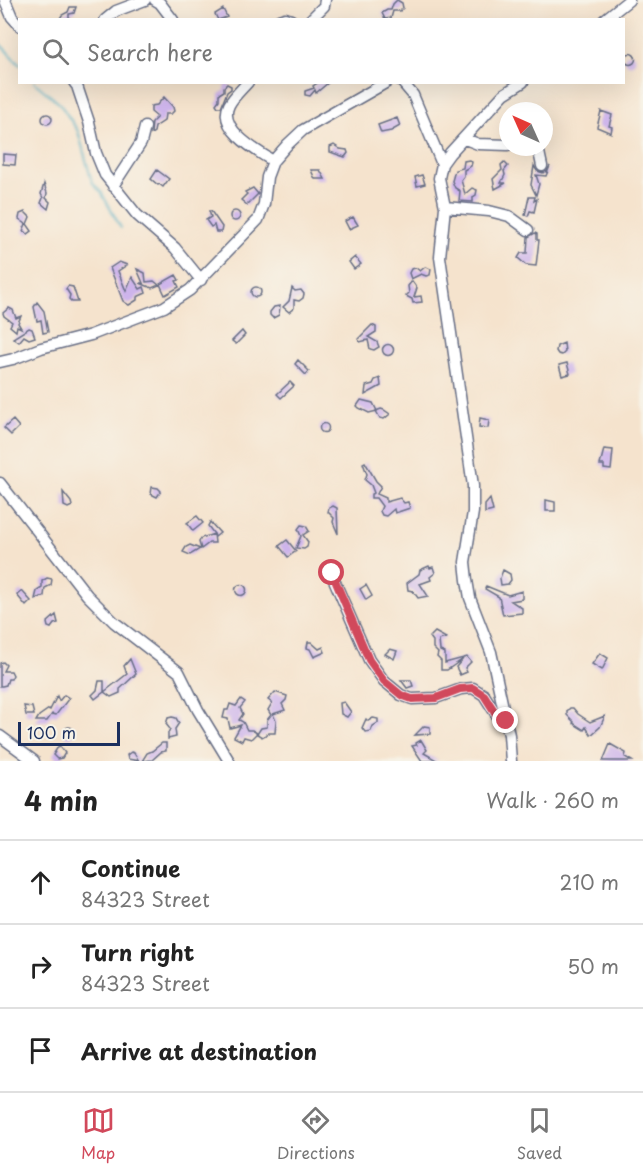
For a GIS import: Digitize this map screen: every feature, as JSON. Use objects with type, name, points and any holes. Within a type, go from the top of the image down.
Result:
[{"type":"street","points":[[5,0],[12,17],[18,24]]},
{"type":"street","points":[[107,18],[116,11],[145,0]]},
{"type":"street","points":[[155,0],[171,18]]},
{"type":"street","points":[[312,18],[324,6],[325,0]]},
{"type":"street","points":[[606,18],[628,0]]},
{"type":"street","points":[[77,84],[96,153],[105,175],[136,215],[175,248],[201,280]]},
{"type":"street","points":[[246,84],[229,104],[227,111],[229,125],[247,143],[273,161]]},
{"type":"street","points":[[0,362],[91,334],[164,307],[190,290],[258,220],[264,204],[267,177],[273,161],[303,130],[384,84]]},
{"type":"street","points":[[404,84],[413,95],[442,164]]},
{"type":"street","points":[[511,761],[506,721],[491,652],[470,598],[465,562],[473,512],[473,486],[440,257],[445,207],[439,178],[442,164],[504,94],[520,84]]},
{"type":"street","points":[[113,186],[141,143],[146,127]]},
{"type":"street","points":[[465,139],[478,144],[499,145]]},
{"type":"street","points":[[540,156],[542,166]]},
{"type":"street","points":[[445,207],[489,211],[509,216],[528,230]]},
{"type":"street","points":[[0,483],[87,595],[114,622],[179,672],[228,761]]},
{"type":"street","points":[[332,573],[369,660],[384,681],[401,695],[412,699],[436,698],[460,689],[473,688],[484,695],[496,714],[506,721]]},
{"type":"street","points":[[0,736],[34,761]]},
{"type":"building","points":[[397,0],[402,3],[403,8],[400,11],[393,11],[391,18],[384,18],[382,13],[391,10]]},
{"type":"building","points":[[70,7],[76,7],[74,13],[69,14],[69,18],[60,18],[62,15],[68,12]]},
{"type":"building","points":[[223,9],[227,17],[217,18],[215,14]]},
{"type":"building","points":[[630,54],[634,55],[634,63],[630,64],[626,63],[625,59],[626,55]]},
{"type":"building","points":[[227,84],[231,86],[231,89],[227,92],[221,107],[218,107],[216,104],[219,94],[224,91]]},
{"type":"building","points":[[327,84],[316,93],[315,90],[310,96],[305,95],[305,91],[314,88],[313,86]]},
{"type":"building","points":[[164,97],[174,111],[171,114],[165,114],[164,121],[155,127],[151,134],[152,122],[157,117],[151,112],[151,106],[157,105]]},
{"type":"building","points":[[601,111],[612,115],[609,126],[612,127],[611,133],[597,127]]},
{"type":"building","points":[[47,114],[51,115],[51,123],[47,124],[43,123],[42,119],[43,115]]},
{"type":"building","points":[[397,118],[400,126],[381,133],[378,125]]},
{"type":"building","points":[[334,145],[347,150],[345,157],[330,152],[330,147]]},
{"type":"building","points":[[3,154],[16,155],[15,165],[3,164]]},
{"type":"building","points":[[464,161],[472,162],[471,166],[464,170],[461,180],[465,194],[472,188],[477,190],[476,195],[473,197],[473,202],[459,201],[460,191],[455,188],[452,181],[455,170],[463,168]]},
{"type":"building","points":[[504,162],[508,166],[501,183],[506,183],[495,189],[493,179],[502,170],[501,165]]},
{"type":"building","points":[[534,166],[537,171],[543,173],[550,166],[546,176],[536,175],[539,184],[536,195],[531,185]]},
{"type":"building","points":[[157,170],[169,179],[163,187],[151,179]]},
{"type":"building","points":[[311,170],[320,170],[325,179],[315,179]]},
{"type":"building","points":[[422,175],[425,184],[417,186],[415,177]]},
{"type":"building","points":[[44,184],[46,198],[50,202],[48,209],[41,203]]},
{"type":"building","points":[[253,188],[258,194],[247,205],[241,200],[247,194],[245,192]]},
{"type":"building","points":[[529,197],[535,197],[534,201],[537,199],[534,212],[530,211],[528,216],[525,215]]},
{"type":"building","points":[[209,211],[222,227],[221,232],[216,232],[214,225],[211,227],[206,220],[211,217]]},
{"type":"building","points":[[235,211],[240,216],[235,221],[230,216]]},
{"type":"building","points":[[25,212],[30,217],[27,224],[32,231],[28,234],[23,231],[26,224],[19,219],[20,214]]},
{"type":"building","points":[[353,217],[358,225],[349,229],[345,221]]},
{"type":"building","points":[[535,233],[539,240],[536,266],[526,265],[518,258],[521,253],[527,253],[528,237]]},
{"type":"building","points":[[355,257],[361,264],[354,269],[349,262]]},
{"type":"building","points":[[119,262],[127,265],[118,271],[126,291],[132,277],[140,289],[144,287],[146,293],[137,297],[137,300],[129,305],[123,301],[110,268]]},
{"type":"building","points":[[425,267],[431,269],[430,275],[421,274],[411,279],[409,273],[411,269],[416,268],[420,271]]},
{"type":"building","points":[[137,269],[145,273],[146,282],[154,281],[159,285],[152,288],[140,283],[143,283]]},
{"type":"building","points":[[176,275],[179,287],[165,295],[160,284]]},
{"type":"building","points":[[412,281],[417,288],[414,297],[421,296],[422,302],[413,303],[412,299],[406,296],[409,293],[408,286]]},
{"type":"building","points":[[68,286],[73,287],[78,302],[72,302],[69,299],[70,295],[66,289]]},
{"type":"building","points":[[256,287],[260,288],[260,296],[256,297],[252,296],[251,292],[252,288]]},
{"type":"building","points":[[292,288],[295,291],[301,290],[304,294],[299,301],[294,300],[294,308],[289,312],[283,307],[289,301]]},
{"type":"building","points":[[37,302],[44,311],[48,332],[43,333],[41,320],[37,321],[34,307]]},
{"type":"building","points":[[280,306],[279,315],[273,318],[270,312],[274,307]]},
{"type":"building","points":[[9,308],[13,310],[16,318],[21,316],[18,323],[21,328],[17,326],[16,331],[10,326],[12,322],[3,313]]},
{"type":"building","points":[[372,325],[376,327],[376,332],[368,337],[377,342],[379,347],[374,350],[370,349],[368,340],[360,342],[358,339]]},
{"type":"building","points":[[29,328],[32,329],[35,337],[29,339],[24,336],[19,342],[13,338]]},
{"type":"building","points":[[242,331],[245,335],[236,344],[232,341]]},
{"type":"building","points":[[564,343],[565,352],[562,355],[558,354],[557,346]]},
{"type":"building","points":[[388,344],[394,350],[388,356],[382,350]]},
{"type":"building","points":[[298,360],[309,371],[306,375],[295,364]]},
{"type":"building","points":[[567,363],[570,374],[562,376],[559,365]]},
{"type":"building","points":[[380,378],[381,386],[365,395],[366,386]]},
{"type":"building","points":[[290,382],[294,386],[281,398],[277,394]]},
{"type":"building","points":[[361,400],[373,403],[377,411],[369,413],[359,408],[357,406]]},
{"type":"building","points":[[381,409],[390,414],[384,419],[380,418],[376,411]]},
{"type":"building","points":[[480,418],[489,420],[488,428],[479,427]]},
{"type":"building","points":[[13,420],[19,427],[11,435],[4,428]]},
{"type":"building","points":[[324,423],[329,428],[324,433],[319,428]]},
{"type":"building","points":[[604,449],[613,450],[611,470],[604,469],[604,465],[600,465]]},
{"type":"building","points":[[365,462],[381,486],[377,494],[386,498],[386,502],[400,498],[404,503],[408,502],[410,508],[395,513],[394,509],[386,516],[382,515],[380,511],[382,506],[376,498],[371,498],[371,494],[374,493],[371,485],[365,480],[367,474],[363,463]]},
{"type":"building","points":[[152,487],[161,491],[157,497],[151,494]]},
{"type":"building","points":[[63,492],[71,502],[72,506],[68,508],[64,506]]},
{"type":"building","points":[[490,499],[493,511],[485,513],[485,505]]},
{"type":"building","points":[[546,500],[555,502],[555,511],[546,511]]},
{"type":"building","points":[[333,506],[337,508],[338,534],[333,522],[334,518],[328,512]]},
{"type":"building","points":[[197,516],[203,523],[193,531],[187,523]]},
{"type":"building","points":[[210,522],[220,533],[215,537],[208,526]]},
{"type":"building","points":[[301,525],[306,526],[309,531],[303,535],[308,542],[304,549],[296,548],[301,536],[298,529]]},
{"type":"building","points":[[214,534],[215,543],[209,543],[201,549],[199,542],[201,538]]},
{"type":"building","points":[[287,540],[296,551],[288,557],[279,546]]},
{"type":"building","points":[[190,545],[200,549],[190,555],[183,552]]},
{"type":"building","points":[[429,566],[433,567],[435,573],[430,577],[431,580],[420,584],[428,596],[418,598],[413,591],[408,590],[407,583],[419,574],[420,570]]},
{"type":"building","points":[[503,570],[510,574],[511,580],[508,584],[501,585],[500,578]]},
{"type":"building","points":[[47,578],[52,579],[51,585],[45,588],[44,596],[35,599],[37,591],[42,588],[42,581]]},
{"type":"building","points":[[241,584],[247,590],[241,596],[235,590]]},
{"type":"building","points":[[366,585],[372,596],[366,600],[360,589]]},
{"type":"building","points":[[486,586],[508,595],[522,591],[522,599],[511,601],[522,608],[522,613],[503,615],[499,597],[485,589]]},
{"type":"building","points":[[22,591],[31,601],[26,606],[17,595]]},
{"type":"building","points":[[56,615],[58,623],[51,628],[48,627],[47,623]]},
{"type":"building","points":[[435,632],[446,638],[439,640],[440,651],[445,653],[445,663],[467,657],[471,662],[465,668],[467,672],[460,675],[456,667],[463,659],[447,670],[441,670],[441,661],[437,657],[438,653],[433,648],[433,641],[430,637]]},
{"type":"building","points":[[308,642],[319,649],[323,647],[325,652],[314,657],[307,648]]},
{"type":"building","points":[[390,649],[397,651],[394,659],[385,654]]},
{"type":"building","points":[[600,653],[608,658],[602,670],[592,664]]},
{"type":"building","points":[[130,659],[136,674],[120,689],[120,693],[111,697],[104,692],[127,674],[124,666]]},
{"type":"building","points":[[3,662],[6,665],[3,671],[11,671],[13,675],[11,679],[8,679],[6,685],[0,686],[0,663]]},
{"type":"building","points":[[401,680],[411,680],[413,686],[407,688]]},
{"type":"building","points":[[99,681],[104,681],[104,692],[95,699],[92,695],[97,690]]},
{"type":"building","points":[[275,692],[287,696],[282,704],[285,710],[273,714],[276,721],[275,733],[262,737],[257,734],[261,728],[267,727],[267,720],[271,715],[268,710],[272,703],[268,700]]},
{"type":"building","points":[[64,695],[69,698],[56,715],[52,714],[47,721],[36,721],[39,716],[50,710],[57,696],[59,701]]},
{"type":"building","points":[[241,699],[245,702],[240,708],[243,714],[239,720],[243,722],[247,730],[257,733],[251,739],[244,737],[242,741],[234,737],[241,725],[230,728],[228,719],[223,718],[230,704],[236,706]]},
{"type":"building","points":[[344,702],[351,712],[347,717],[341,714],[340,703]]},
{"type":"building","points":[[24,706],[32,707],[34,715],[26,715]]},
{"type":"building","points":[[570,708],[590,722],[605,716],[600,727],[591,735],[586,727],[584,730],[573,723],[567,715]]},
{"type":"building","points":[[168,718],[176,718],[179,723],[175,729],[176,737],[168,739],[170,729],[166,724]]},
{"type":"building","points":[[373,718],[378,719],[378,723],[371,731],[365,732],[362,728],[366,719],[368,721]]},
{"type":"building","points":[[424,726],[430,727],[430,734],[415,735]]},
{"type":"building","points":[[69,727],[74,732],[69,737],[64,732]]},
{"type":"building","points":[[421,740],[427,750],[424,753],[438,761],[422,761],[412,746],[417,745],[416,743]]},
{"type":"building","points":[[162,743],[166,743],[166,751],[161,752],[152,760],[142,761],[147,753]]},
{"type":"building","points":[[610,744],[626,753],[625,757],[632,761],[603,761]]},
{"type":"building","points":[[59,745],[65,753],[62,758],[57,759],[53,755]]},
{"type":"building","points":[[131,752],[139,761],[128,759],[127,755]]},
{"type":"waterway","points":[[0,44],[18,63]]},
{"type":"waterway","points":[[36,84],[60,104],[78,131],[92,182],[101,192],[121,228]]},
{"type":"route","points":[[332,573],[369,660],[384,681],[401,695],[412,699],[436,698],[460,689],[473,688],[484,695],[496,714],[506,721]]}]
